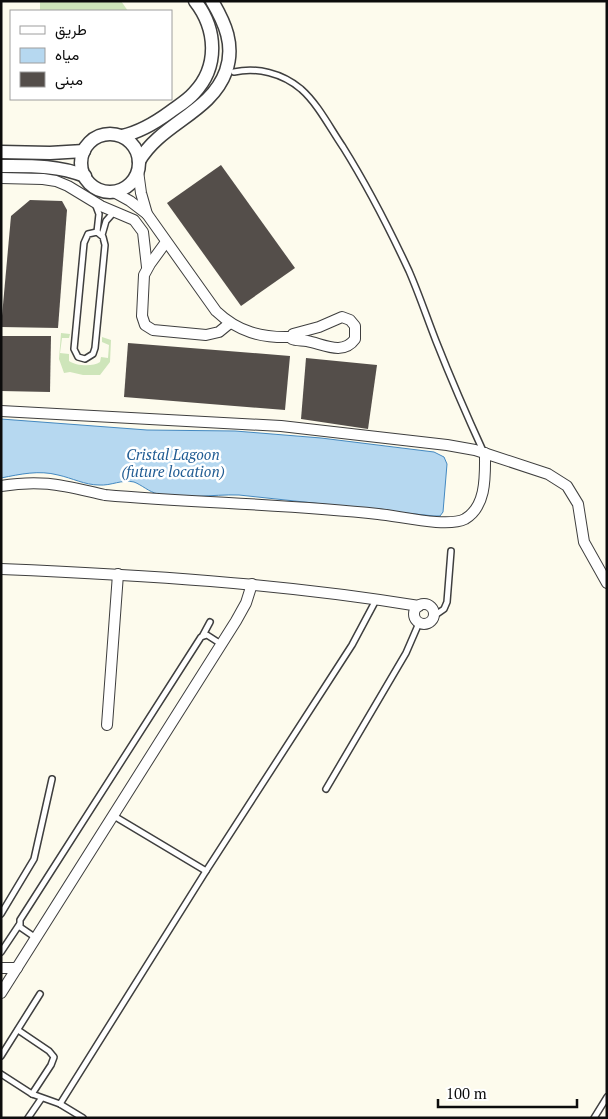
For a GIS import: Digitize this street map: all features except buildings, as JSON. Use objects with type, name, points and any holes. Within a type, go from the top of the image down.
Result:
[{"type":"street","points":[[196,1],[208,22],[212,39],[212,56],[203,81],[186,101],[155,123],[139,131],[122,136],[109,134],[97,137],[92,141],[84,151],[82,164],[85,176],[93,186],[105,191],[112,191],[128,185],[148,148],[158,137],[208,100],[222,81],[230,55],[229,37],[223,19],[212,1]]},
{"type":"street","points":[[122,136],[136,149],[141,193],[147,214],[210,303],[230,323],[256,335],[275,338],[291,337],[293,334],[319,327],[342,317],[350,320],[356,326],[352,342],[339,348],[329,348],[308,341],[294,340],[291,337]]},
{"type":"street","points":[[1,152],[55,153],[84,151]]},
{"type":"street","points":[[1,166],[49,166],[74,171],[85,176]]},
{"type":"street","points":[[1,178],[56,181],[92,201],[134,220],[142,228],[147,267],[144,280],[142,316],[143,322],[147,327],[156,330],[206,335],[219,332],[230,323]]},
{"type":"street","points":[[112,191],[130,201],[147,214]]},
{"type":"street","points":[[147,267],[166,242]]},
{"type":"street","points":[[1,411],[281,426],[447,445],[485,453],[548,474],[567,486],[578,504],[584,542],[607,583]]},
{"type":"street","points":[[1,486],[44,482],[73,486],[105,495],[332,509],[448,523],[465,519],[478,506],[483,488],[485,453]]},
{"type":"street","points":[[1,570],[118,574],[252,584],[419,606],[422,604],[432,608],[434,616],[430,622],[426,624],[416,620],[414,612],[419,606]]},
{"type":"street","points":[[107,725],[118,574]]},
{"type":"street","points":[[1,993],[242,612],[252,584]]},
{"type":"street","points":[[1,968],[17,968]]},
{"type":"lane","points":[[234,72],[260,70],[287,79],[302,90],[332,130],[366,186],[396,243],[422,301],[451,378],[485,453]]},
{"type":"lane","points":[[92,201],[99,214],[100,234],[105,239],[105,244],[94,351],[91,357],[81,359],[76,355],[74,349],[84,243],[88,234],[100,234]]},
{"type":"lane","points":[[100,234],[107,218],[115,211]]},
{"type":"lane","points":[[434,616],[444,609],[447,602],[450,551]]},
{"type":"lane","points":[[60,1104],[206,871],[352,645],[376,599]]},
{"type":"lane","points":[[1,952],[203,636],[210,622]]},
{"type":"lane","points":[[326,789],[406,653],[419,622]]},
{"type":"lane","points":[[203,636],[210,636],[222,644]]},
{"type":"lane","points":[[1,914],[34,859],[52,779]]},
{"type":"lane","points":[[114,816],[206,871]]},
{"type":"lane","points":[[19,925],[36,938]]},
{"type":"lane","points":[[1,1056],[40,994]]},
{"type":"lane","points":[[18,1030],[49,1050],[54,1057],[52,1065],[32,1094]]},
{"type":"lane","points":[[1,1074],[32,1094],[60,1104],[82,1118]]},
{"type":"lane","points":[[594,1118],[607,1096]]},
{"type":"lane","points":[[28,1118],[41,1098]]},
{"type":"green space","points":[[40,1],[121,1],[127,10],[40,10]]},
{"type":"green space","points":[[61,333],[70,334],[69,338],[62,338],[60,353],[69,354],[69,361],[80,365],[97,364],[100,362],[101,357],[108,358],[109,345],[102,342],[102,337],[111,340],[110,362],[100,375],[64,373],[59,359]]},
{"type":"water","name":"Cristal Lagoon (future location)","points":[[1,419],[147,430],[235,431],[321,438],[434,452],[444,457],[447,464],[443,512],[440,516],[434,516],[239,495],[168,496],[155,493],[134,482],[125,481],[94,485],[44,473],[1,478]]}]
